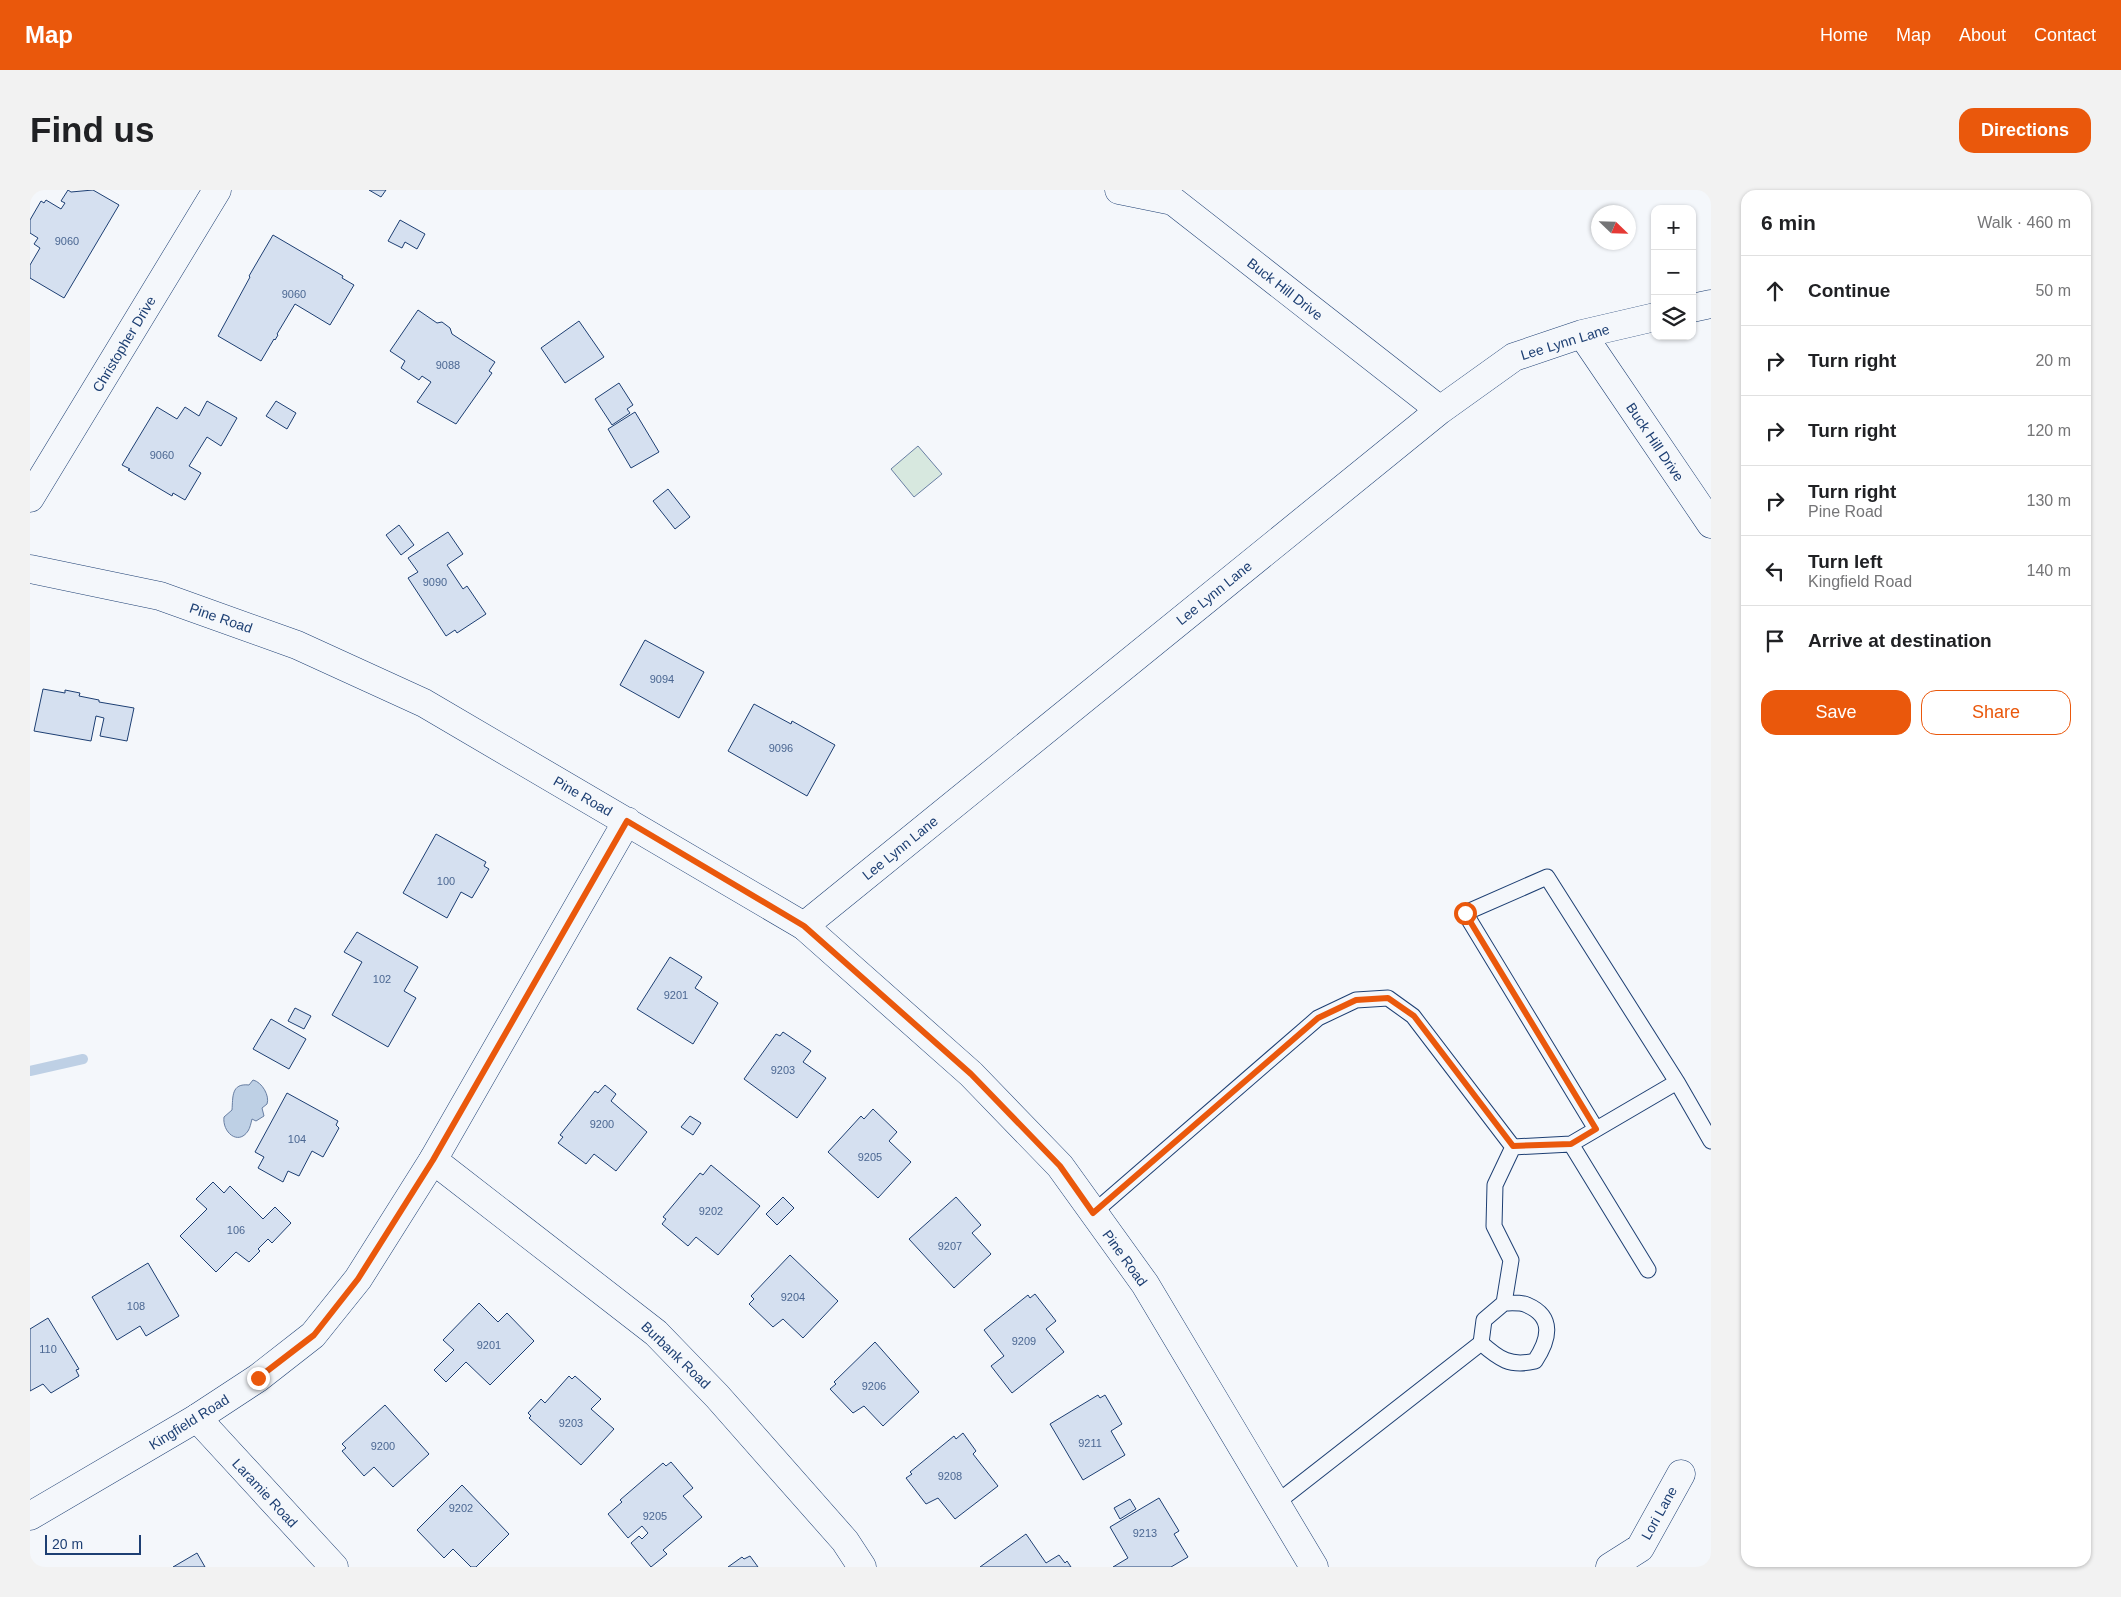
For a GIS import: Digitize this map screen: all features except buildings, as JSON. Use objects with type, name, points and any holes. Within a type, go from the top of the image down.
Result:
[{"type":"street","name":"Christopher Drive","points":[[30,498],[217,190]]},
{"type":"street","name":"Buck Hill Drive","points":[[1119,190],[1173,201],[1440,410]]},
{"type":"street","points":[[1696,307],[1711,304]]},
{"type":"street","name":"Lee Lynn Lane","points":[[804,926],[1440,410],[1514,358],[1582,334],[1651,318]]},
{"type":"street","name":"Buck Hill Drive","points":[[1582,334],[1711,524]]},
{"type":"street","name":"Pine Road","points":[[30,569],[160,596],[297,645],[424,703],[804,926],[971,1074],[1060,1166],[1145,1284],[1314,1567]]},
{"type":"street","name":"Kingfield Road","points":[[30,1516],[197,1418],[258,1378],[314,1335],[358,1279],[433,1160],[627,821]]},
{"type":"street","name":"Burbank Road","points":[[433,1160],[656,1333],[717,1396],[845,1542],[862,1567]]},
{"type":"street","name":"Laramie Road","points":[[197,1418],[334,1567]]},
{"type":"street","name":"Lori Lane","points":[[1610,1567],[1640,1548],[1681,1474]]},
{"type":"lane","points":[[1596,1129],[1465,913],[1546,877],[1677,1082],[1711,1141]]},
{"type":"lane","points":[[1093,1213],[1318,1018],[1356,1000],[1388,998],[1414,1016],[1513,1146]]},
{"type":"lane","points":[[1513,1146],[1571,1144],[1677,1082]]},
{"type":"lane","points":[[1571,1144],[1648,1270]]},
{"type":"lane","points":[[1275,1504],[1481,1343],[1484,1320],[1504,1303],[1510,1260],[1494,1226],[1495,1184],[1513,1146]]},
{"type":"lane","points":[[1481,1343],[1492,1353],[1520,1365],[1535,1361],[1546,1346],[1547,1328],[1542,1314],[1526,1304],[1504,1303]]},
{"type":"shaded area","points":[[918,446],[942,474],[914,497],[891,469]]},
{"type":"water","points":[[253,1080],[262,1086],[266,1093],[268,1101],[262,1108],[264,1116],[256,1121],[252,1119],[248,1131],[240,1137],[235,1137],[225,1128],[224,1117],[232,1110],[233,1096],[236,1089],[239,1086],[249,1085]]},
{"type":"waterway","points":[[30,1071],[83,1059]]},
{"type":"route","points":[[258,1378],[314,1335],[358,1279],[433,1160],[627,821],[804,926],[971,1074],[1060,1166],[1093,1213],[1318,1018],[1356,1000],[1388,998],[1414,1016],[1513,1146],[1571,1144],[1596,1129],[1465,913]]}]
